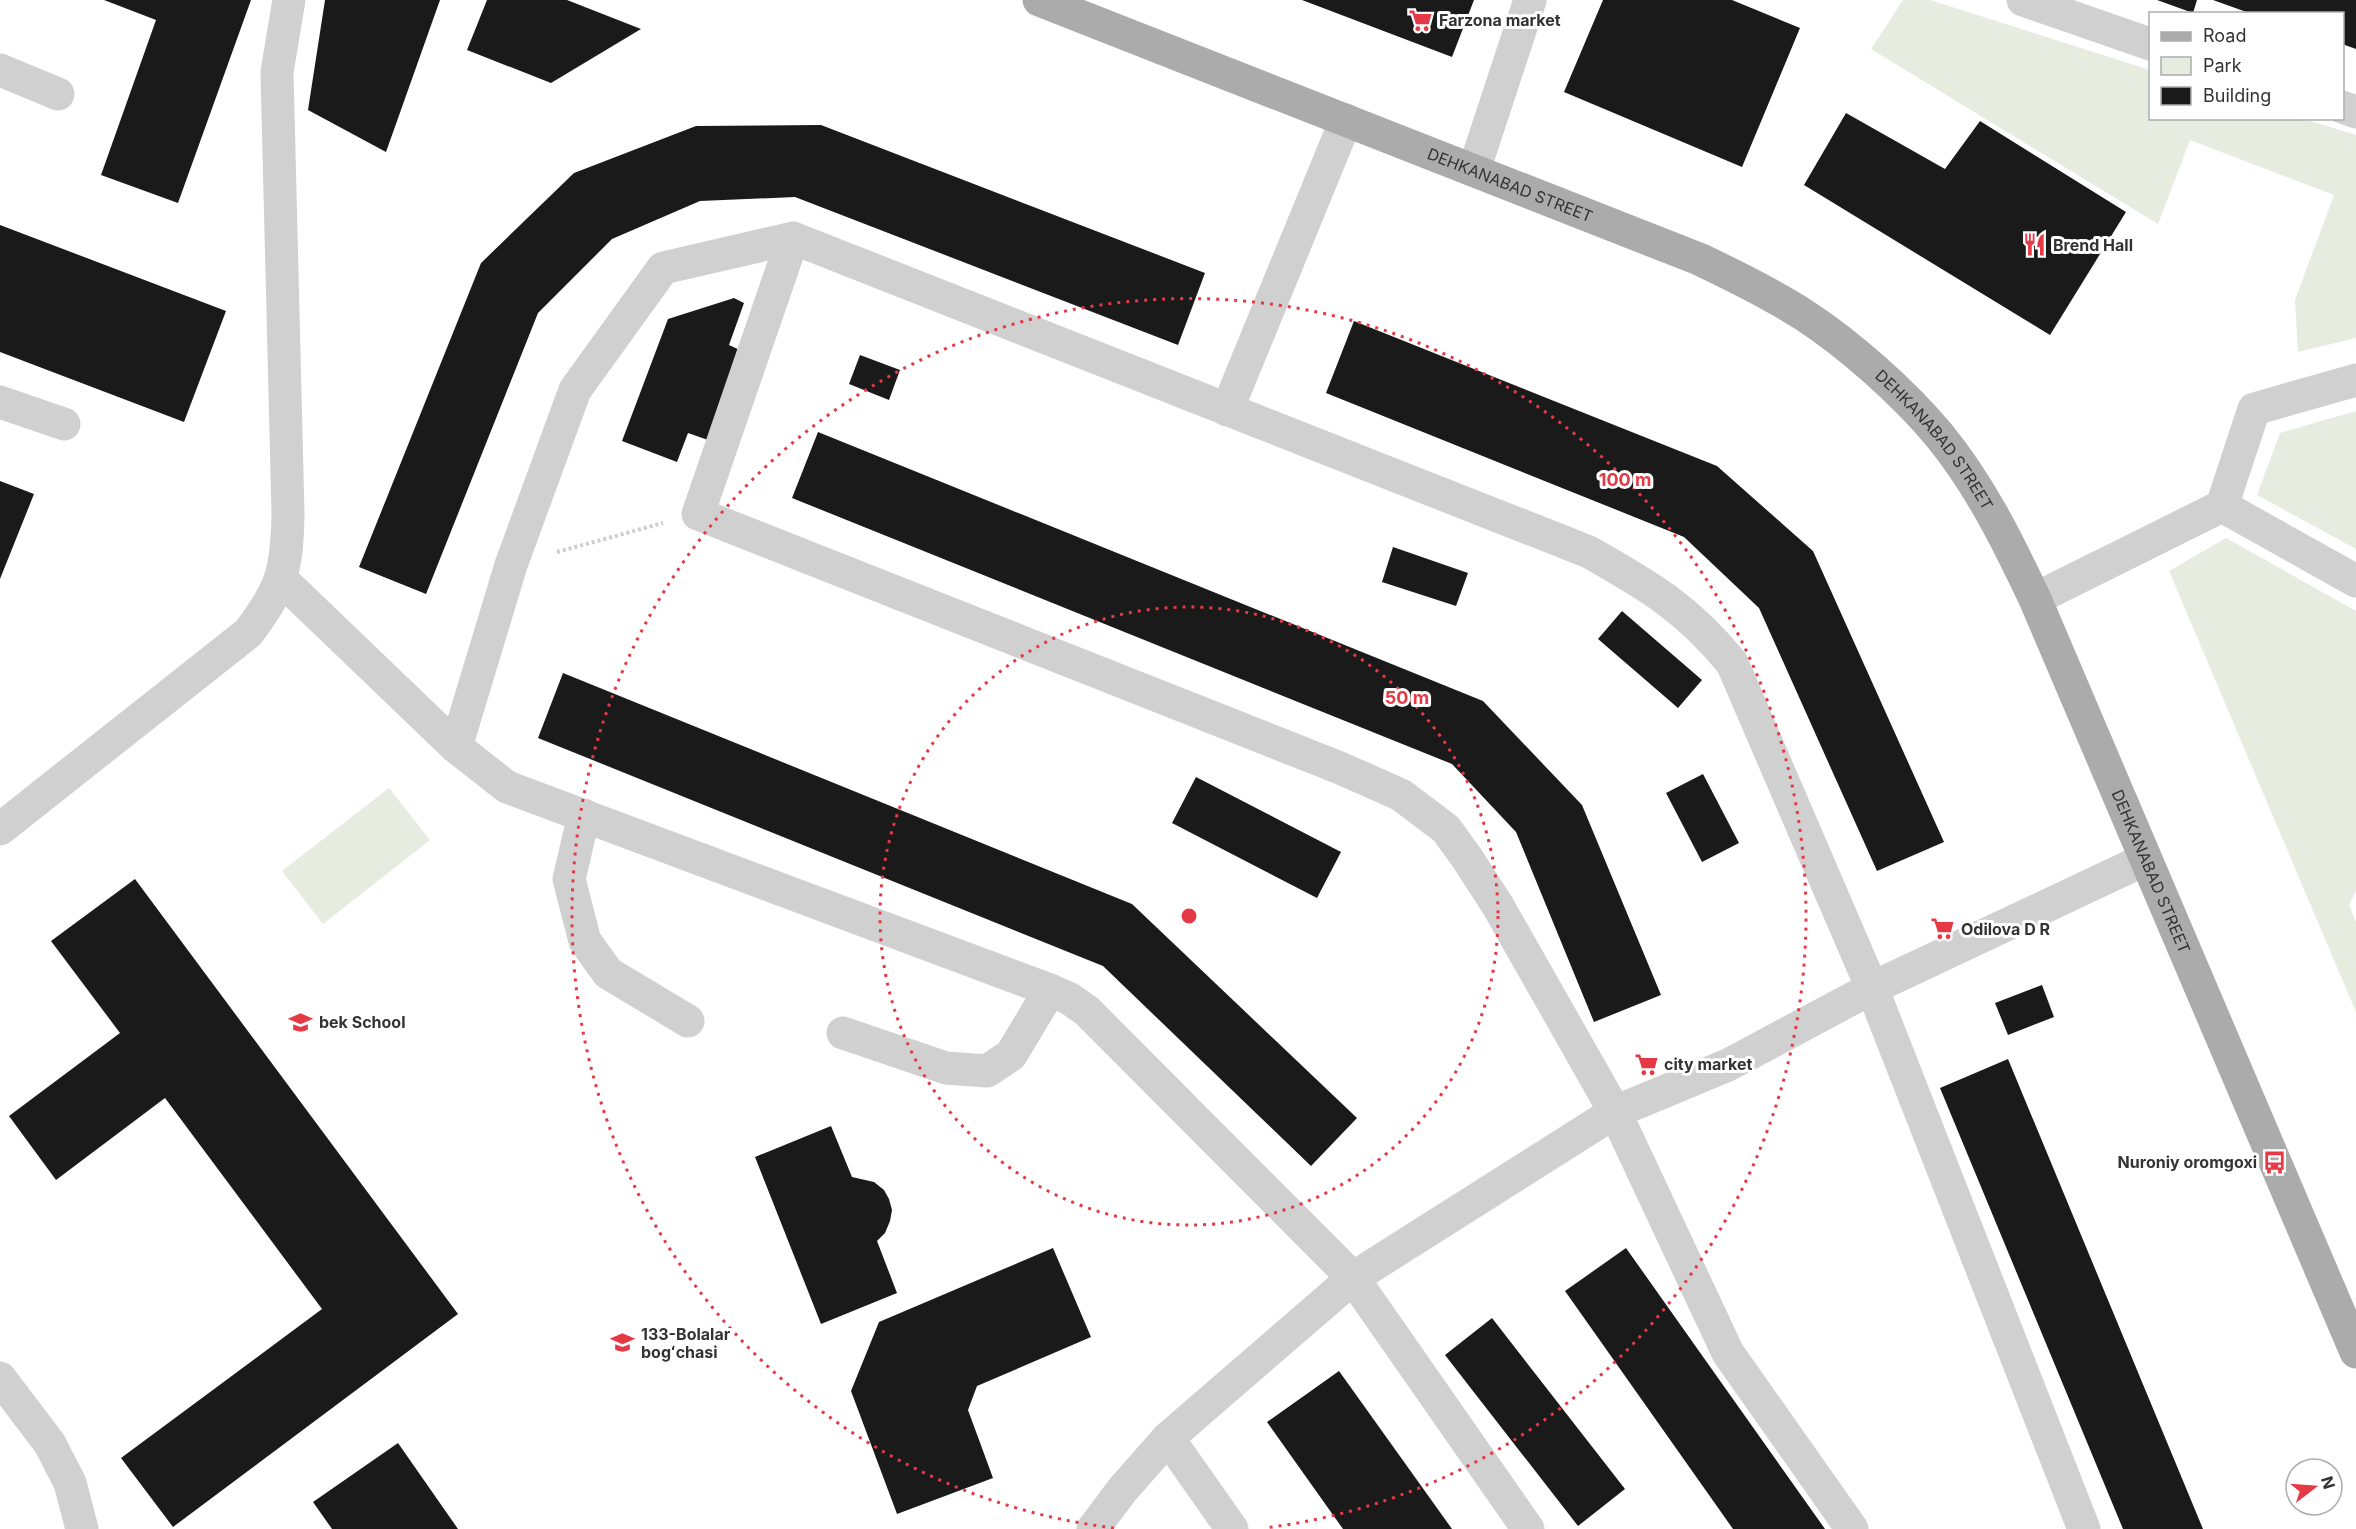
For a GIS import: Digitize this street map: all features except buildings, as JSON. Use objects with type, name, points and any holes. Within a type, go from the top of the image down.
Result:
[{"type":"main road","name":"DEHKАNABAD STREET","points":[[1039,0],[1647,237],[1758,287],[1804,315],[1850,350],[1897,392],[1939,435],[1980,494],[2006,538],[2036,599],[2356,1353]]},
{"type":"street","points":[[0,829],[248,633],[267,608],[281,579],[287,547],[288,514],[277,72],[288,0]]},
{"type":"street","points":[[1474,170],[1530,0]]},
{"type":"street","points":[[2023,0],[2149,43]]},
{"type":"street","points":[[0,70],[58,94]]},
{"type":"street","points":[[1227,411],[1346,120]]},
{"type":"street","points":[[456,747],[511,565],[575,390],[663,268],[794,238],[1227,411],[1589,552],[1647,584],[1683,610],[1710,636],[1732,663],[1872,988],[2084,1529]]},
{"type":"street","points":[[794,238],[698,514],[1340,768],[1401,795],[1446,829],[1498,906],[1615,1112],[1728,1353],[1852,1529]]},
{"type":"street","points":[[2036,599],[2222,506],[2254,409],[2356,380]]},
{"type":"street","points":[[0,402],[64,424]]},
{"type":"street","points":[[2222,506],[2356,581]]},
{"type":"street","points":[[281,579],[456,747],[507,787],[1050,990],[1070,999],[1087,1011],[1353,1278],[1528,1529]]},
{"type":"street","points":[[584,815],[569,879],[585,941],[608,973],[688,1021]]},
{"type":"street","points":[[1093,1529],[1123,1489],[1168,1438],[1353,1278],[1615,1112],[1728,1065],[1872,988],[2146,859]]},
{"type":"street","points":[[843,1033],[946,1068],[987,1071],[1011,1055],[1050,990]]},
{"type":"street","points":[[0,1378],[50,1444],[70,1483],[82,1529]]},
{"type":"street","points":[[1168,1438],[1232,1529]]},
{"type":"path","points":[[511,565],[698,514]]},
{"type":"green space","points":[[1903,0],[1930,0],[2149,70],[2149,120],[2307,120],[2356,135],[2356,338],[2298,352],[2295,300],[2334,195],[2190,140],[2158,224],[1871,49]]},
{"type":"green space","points":[[2356,411],[2356,549],[2257,495],[2280,433]]},
{"type":"green space","points":[[2226,538],[2356,611],[2356,891],[2349,905],[2356,922],[2356,1012],[2169,571]]},
{"type":"green space","points":[[389,788],[430,840],[323,924],[282,871]]},
{"type":"place","name":"Farzona market","points":[[1421,20]]},
{"type":"place","name":"Brend Hall","points":[[2035,245]]},
{"type":"place","name":"Odilova D R","points":[[1943,929]]},
{"type":"place","name":"bek School","points":[[301,1022]]},
{"type":"place","name":"city market","points":[[1646,1064]]},
{"type":"place","name":"Nuroniy oromgoxi","points":[[2275,1162]]},
{"type":"place","name":"133-Bolalar bogʻchasi","points":[[623,1343]]}]
